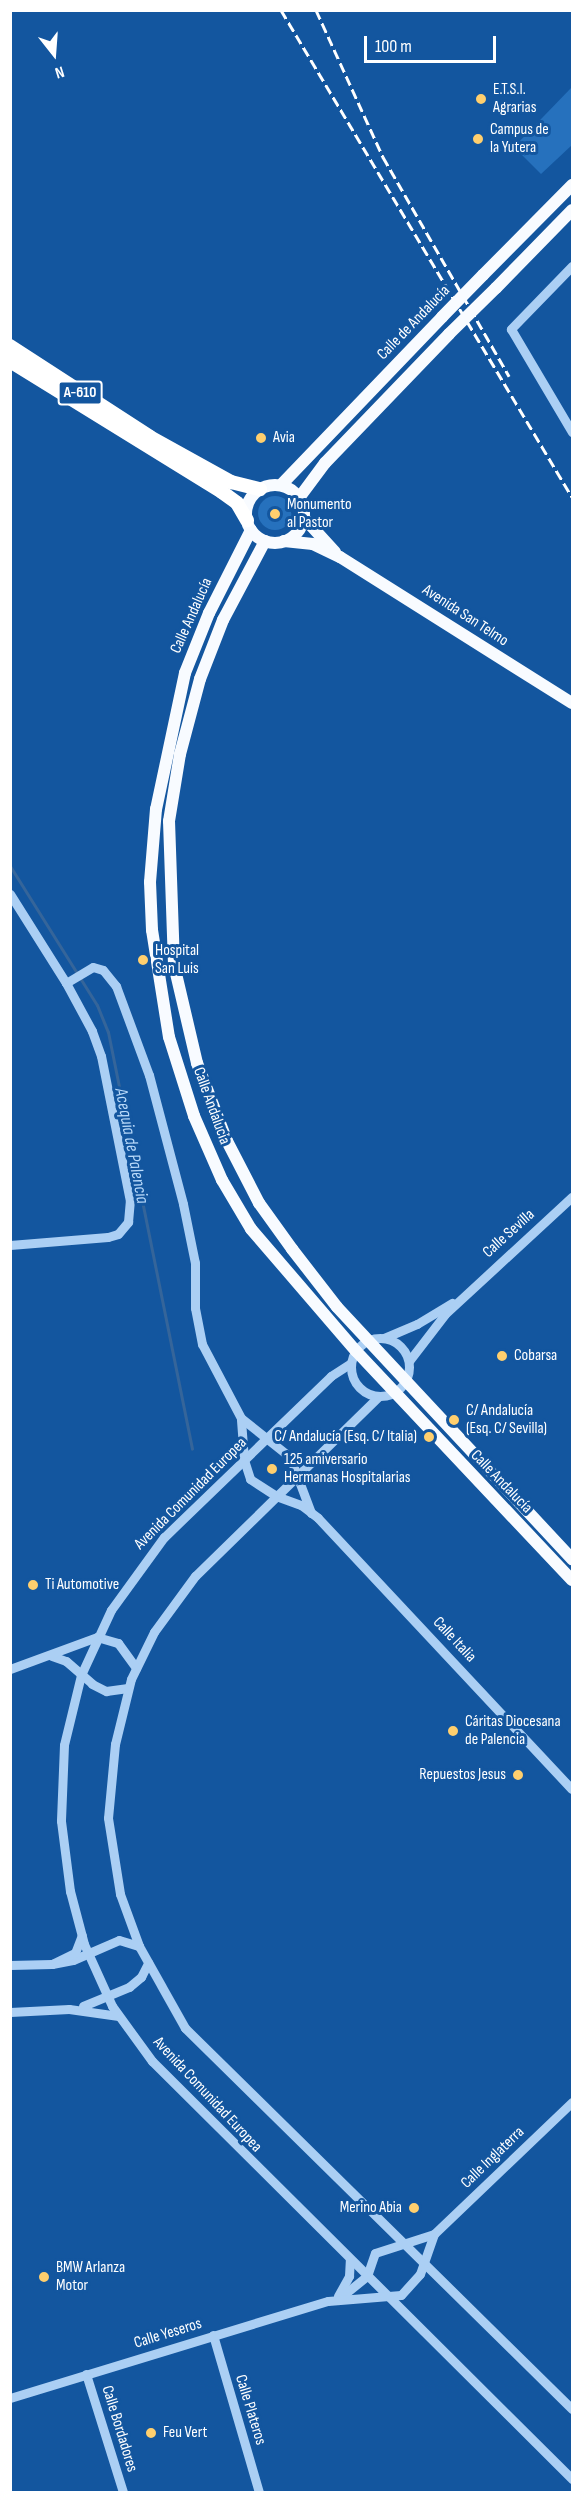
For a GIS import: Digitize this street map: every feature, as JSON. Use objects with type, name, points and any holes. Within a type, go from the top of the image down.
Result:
[{"type":"highway","name":"A-610","points":[[10,346],[95,403],[210,470],[238,484],[260,489]]},
{"type":"highway","name":"A-610","points":[[10,361],[222,492],[237,503],[249,525]]},
{"type":"highway","points":[[188,446],[210,470]]},
{"type":"main road","name":"Calle de Andalucía","points":[[281,486],[442,317],[573,185]]},
{"type":"main road","name":"Calle de Andalucía","points":[[299,498],[325,463],[573,210]]},
{"type":"main road","points":[[281,486],[299,498],[304,518],[297,532],[284,541],[265,541],[249,525],[248,502],[260,489],[281,486]]},
{"type":"main road","name":"Avenida San Telmo","points":[[304,518],[340,557]]},
{"type":"main road","name":"Calle Andalucía","points":[[249,525],[185,673],[174,714],[156,809],[150,882],[152,930],[169,1037],[194,1116],[222,1180],[250,1229],[353,1357],[394,1392],[573,1580]]},
{"type":"main road","name":"Calle Andalucía","points":[[265,541],[219,630],[200,679],[180,754],[169,821],[174,965],[194,1054],[227,1141],[259,1203],[292,1249],[369,1340],[573,1559]]},
{"type":"main road","name":"Avenida San Telmo","points":[[284,541],[313,544],[340,557],[573,703]]},
{"type":"street","points":[[573,266],[511,329],[573,432]]},
{"type":"street","points":[[10,894],[69,981],[92,1031],[101,1056],[130,1201],[128,1222],[118,1234],[108,1237],[10,1245]]},
{"type":"street","points":[[69,981],[93,967],[104,970],[116,986],[149,1075],[192,1248],[197,1328],[241,1418],[244,1460],[250,1479],[276,1496]]},
{"type":"street","name":"Calle Sevilla","points":[[408,1361],[466,1293],[573,1197]]},
{"type":"street","name":"Calle Sevilla","points":[[384,1338],[417,1324],[466,1293]]},
{"type":"street","points":[[384,1338],[399,1344],[408,1361],[406,1380],[394,1392],[379,1396],[359,1387],[353,1357],[369,1340],[384,1338]]},
{"type":"street","name":"Avenida Comunidad Europea","points":[[353,1357],[244,1460],[146,1559],[97,1637],[81,1675],[64,1745],[61,1821],[70,1891],[88,1953],[108,1999],[159,2069],[573,2479]]},
{"type":"street","name":"Avenida Comunidad Europea","points":[[379,1396],[195,1576],[154,1632],[128,1688],[115,1744],[108,1818],[120,1894],[147,1963],[174,2012],[193,2036],[573,2409]]},
{"type":"street","points":[[241,1418],[266,1439],[284,1450],[298,1476]]},
{"type":"street","name":"Calle Italia","points":[[298,1476],[311,1513]]},
{"type":"street","name":"Calle Italia","points":[[276,1496],[291,1499],[311,1513],[573,1789]]},
{"type":"street","points":[[10,1669],[52,1656],[97,1637],[118,1643],[136,1668]]},
{"type":"street","points":[[52,1656],[66,1661],[81,1675],[106,1691],[128,1688]]},
{"type":"street","points":[[52,1964],[75,1953],[82,1935]]},
{"type":"street","points":[[10,1965],[52,1964],[119,1940],[139,1946]]},
{"type":"street","points":[[69,2009],[108,1999],[141,1977],[147,1963]]},
{"type":"street","points":[[10,2012],[69,2009],[119,2016]]},
{"type":"street","name":"Calle Inglaterra","points":[[434,2234],[573,2102]]},
{"type":"street","points":[[334,2300],[367,2276],[375,2253],[434,2234]]},
{"type":"street","points":[[387,2297],[409,2291],[423,2264],[434,2234]]},
{"type":"street","points":[[334,2300],[349,2276],[350,2259]]},
{"type":"street","name":"Calle Yeseros","points":[[10,2398],[334,2300],[387,2297]]},
{"type":"street","name":"Calle Plateros","points":[[213,2335],[259,2493]]},
{"type":"street","name":"Calle Bordadores","points":[[86,2374],[123,2493]]},
{"type":"shaded area","points":[[572,87],[572,145],[541,174],[514,147]]},
{"type":"shaded area","points":[[275,496],[287,501],[292,513],[287,525],[275,530],[263,525],[258,513],[263,501]]},
{"type":"waterway","name":"Acequia de Palencia","points":[[10,866],[97,1005],[108,1032],[192,1449]]},
{"type":"railway","points":[[281,10],[572,497]]},
{"type":"railway","points":[[316,10],[383,157],[509,376]]},
{"type":"place","name":"E.T.S.I. Agrarias","points":[[481,99]]},
{"type":"place","name":"Campus de la Yutera","points":[[478,139]]},
{"type":"place","name":"Avia","points":[[261,438]]},
{"type":"place","name":"Monumento al Pastor","points":[[275,514]]},
{"type":"place","name":"Hospital San Luis","points":[[143,960]]},
{"type":"place","name":"Cobarsa","points":[[502,1356]]},
{"type":"place","name":"C/ Andalucía (Esq. C/ Sevilla)","points":[[454,1420]]},
{"type":"place","name":"C/ Andalucía (Esq. C/ Italia)","points":[[429,1437]]},
{"type":"place","name":"125 amiversario Hermanas Hospitalarias","points":[[272,1469]]},
{"type":"place","name":"Ti Automotive","points":[[33,1585]]},
{"type":"place","name":"Cáritas Diocesana de Palencia","points":[[453,1731]]},
{"type":"place","name":"Repuestos Jesus","points":[[518,1775]]},
{"type":"place","name":"Merino Abia","points":[[414,2208]]},
{"type":"place","name":"BMW Arlanza Motor","points":[[44,2277]]},
{"type":"place","name":"Feu Vert","points":[[151,2433]]}]
